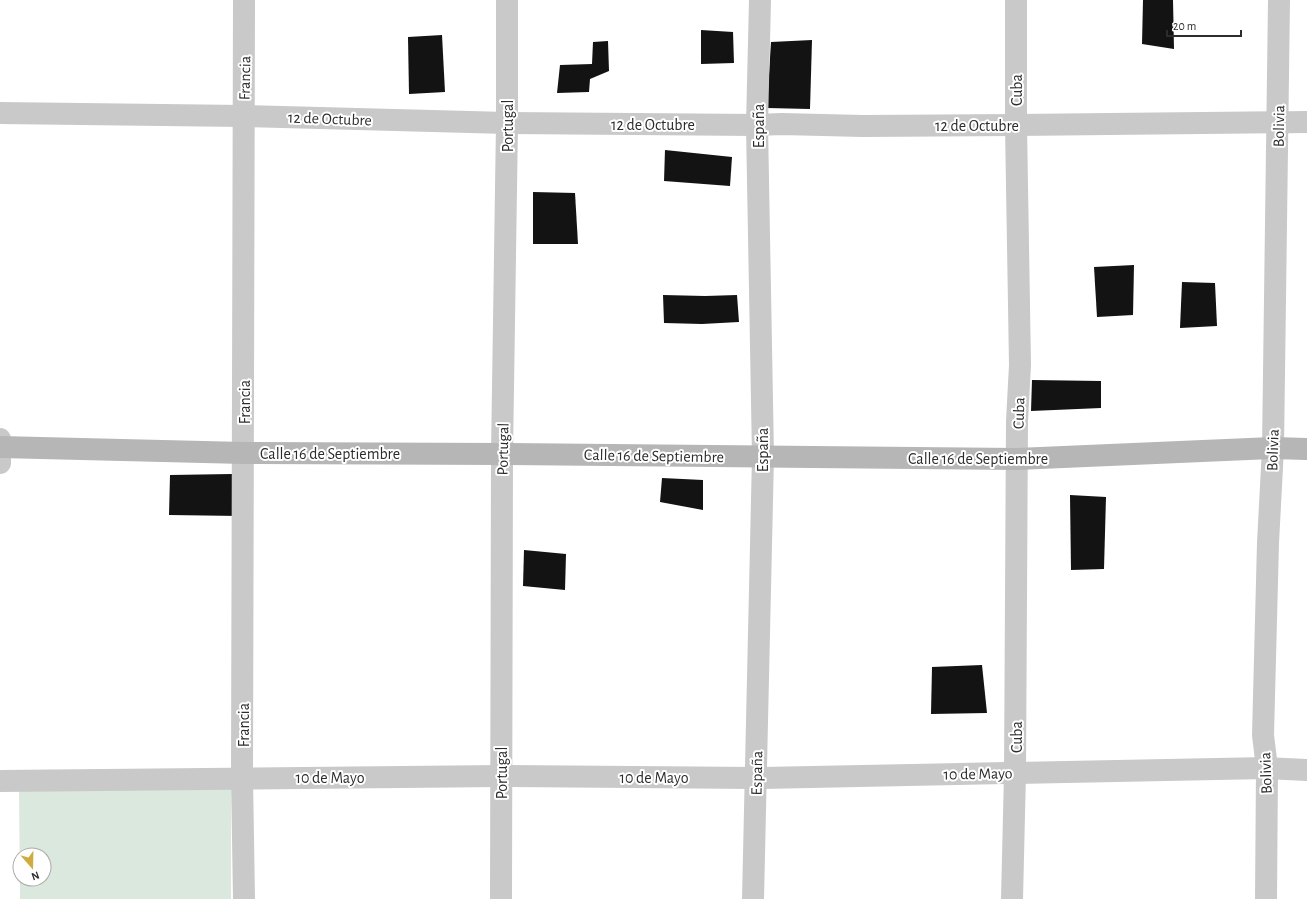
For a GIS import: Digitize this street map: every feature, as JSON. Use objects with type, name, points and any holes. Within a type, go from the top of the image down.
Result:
[{"type":"street","name":"Francia","points":[[244,0],[242,778],[244,899]]},
{"type":"street","name":"Portugal","points":[[500,899],[502,454],[507,123],[507,0]]},
{"type":"street","name":"España","points":[[753,899],[763,456],[758,125],[760,0]]},
{"type":"street","name":"Cuba","points":[[1012,899],[1015,773],[1017,459],[1020,365],[1016,125],[1016,0]]},
{"type":"street","name":"Bolivia","points":[[1266,899],[1266,768],[1263,735],[1268,543],[1273,448],[1279,0]]},
{"type":"street","name":"12 de Octubre","points":[[0,113],[243,116],[507,123],[782,124],[863,126],[1307,122]]},
{"type":"street","points":[[0,439],[0,463]]},
{"type":"street","name":"Calle 16 de Septiembre","points":[[0,447],[244,453],[1017,459],[1273,448],[1307,449]]},
{"type":"street","name":"10 de Mayo","points":[[0,781],[501,776],[756,778],[1266,768],[1307,770]]},
{"type":"shaded area","points":[[231,785],[231,899],[20,899],[20,887],[52,887],[52,847],[20,847],[19,786]]},
{"type":"building","points":[[1143,0],[1173,0],[1174,49],[1142,44]]},
{"type":"building","points":[[701,30],[733,32],[734,63],[701,64]]},
{"type":"building","points":[[442,35],[445,92],[409,94],[408,37]]},
{"type":"building","points":[[812,40],[810,109],[767,108],[771,42]]},
{"type":"building","points":[[608,41],[609,71],[590,79],[589,92],[557,93],[560,65],[592,64],[593,42]]},
{"type":"building","points":[[665,150],[732,157],[730,186],[664,181]]},
{"type":"building","points":[[533,192],[575,193],[578,244],[533,244]]},
{"type":"building","points":[[1134,265],[1133,315],[1097,317],[1094,267]]},
{"type":"building","points":[[1182,282],[1215,283],[1217,326],[1180,328]]},
{"type":"building","points":[[663,295],[737,295],[739,322],[702,324],[664,323]]},
{"type":"building","points":[[1032,380],[1101,381],[1101,408],[1031,411]]},
{"type":"building","points":[[232,474],[240,477],[240,516],[169,515],[170,475]]},
{"type":"building","points":[[662,478],[703,480],[703,510],[660,502]]},
{"type":"building","points":[[1070,495],[1106,497],[1104,569],[1071,570]]},
{"type":"building","points":[[524,550],[566,554],[565,590],[523,586]]},
{"type":"building","points":[[982,665],[987,713],[931,714],[932,667]]}]
